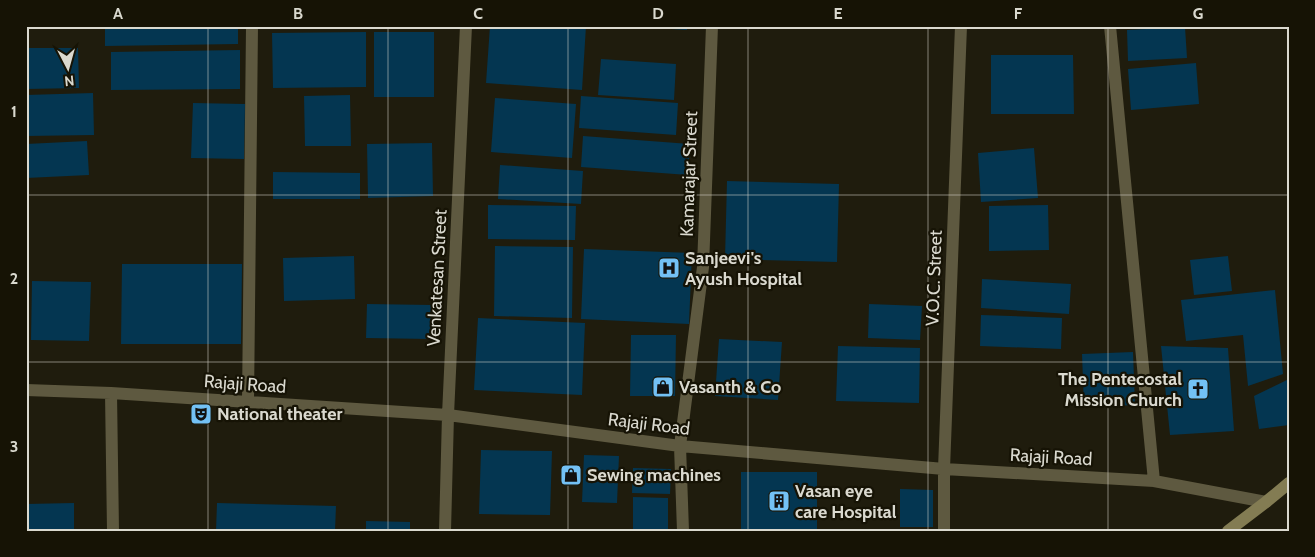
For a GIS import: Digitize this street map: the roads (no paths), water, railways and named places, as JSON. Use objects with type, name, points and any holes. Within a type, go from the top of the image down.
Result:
[{"type":"main road","points":[[1228,531],[1289,482]]},
{"type":"street","points":[[248,402],[252,26]]},
{"type":"street","name":"Venkatesan Street","points":[[445,531],[448,415],[466,26]]},
{"type":"street","name":"Kamarajar Street","points":[[683,531],[680,446],[703,267],[712,26]]},
{"type":"street","name":"V.O.C. Street","points":[[944,531],[944,469],[961,26]]},
{"type":"street","points":[[1110,26],[1154,480]]},
{"type":"street","name":"Rajaji Road","points":[[26,390],[111,393],[448,415],[680,446],[944,469],[1154,480],[1266,502]]},
{"type":"street","points":[[111,393],[113,531]]},
{"type":"place","name":"Sanjeevi's Ayush Hospital","points":[[669,268]]},
{"type":"place","name":"Vasanth & Co","points":[[663,387]]},
{"type":"place","name":"The Pentecostal Mission Church","points":[[1198,389]]},
{"type":"place","name":"National theater","points":[[201,414]]},
{"type":"place","name":"Sewing machines","points":[[571,475]]},
{"type":"place","name":"Vasan eye care Hospital","points":[[779,501]]}]
